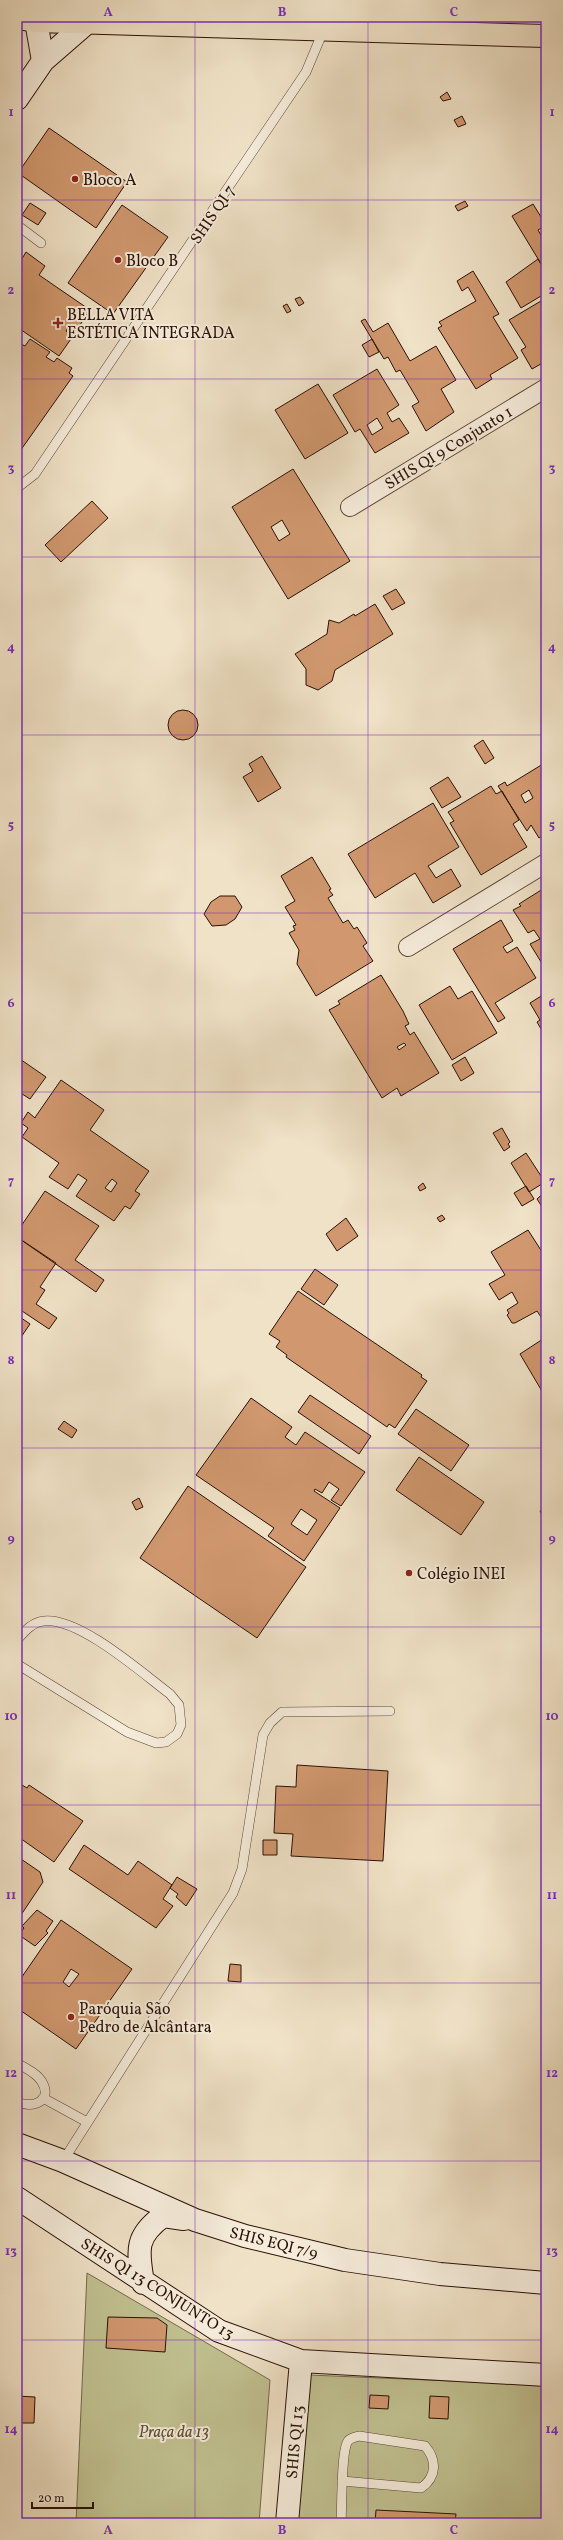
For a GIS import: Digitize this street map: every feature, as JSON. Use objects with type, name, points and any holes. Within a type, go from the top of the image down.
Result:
[{"type":"main road","points":[[27,20],[385,24],[546,36]]},
{"type":"street","points":[[27,20],[43,61]]},
{"type":"street","points":[[17,99],[43,61],[89,21]]},
{"type":"street","name":"SHIS QI 9 Conjunto 1","points":[[350,507],[546,388]]},
{"type":"street","points":[[408,947],[546,864]]},
{"type":"street","name":"SHIS EQI 7/9","points":[[17,2144],[63,2161],[195,2220],[245,2236],[345,2260],[440,2274],[546,2282]]},
{"type":"street","name":"SHIS QI 13 CONJUNTO 13","points":[[17,2198],[143,2283],[219,2331],[301,2361],[546,2375]]},
{"type":"street","points":[[143,2283],[138,2252],[142,2238],[148,2226],[163,2216],[195,2220]]},
{"type":"street","name":"SHIS QI 13","points":[[287,2523],[301,2361]]},
{"type":"lane","name":"SHIS QI 7","points":[[17,488],[35,474],[254,151],[306,72],[329,23]]},
{"type":"lane","points":[[17,225],[41,243]]},
{"type":"lane","points":[[17,1640],[27,1628],[43,1620],[62,1622],[90,1635],[170,1694],[179,1705],[181,1725],[177,1734],[166,1742],[156,1743],[127,1732],[17,1664]]},
{"type":"lane","points":[[63,2161],[233,1893],[242,1870],[263,1735],[270,1723],[282,1712],[390,1711]]},
{"type":"lane","points":[[17,2063],[42,2081],[45,2089],[43,2098],[38,2104],[31,2107],[17,2102]]},
{"type":"lane","points":[[43,2098],[87,2122]]},
{"type":"lane","points":[[342,2481],[421,2488],[428,2483],[434,2464],[431,2453],[425,2446],[359,2436],[348,2441],[342,2481],[342,2523]]},
{"type":"green space","name":"Praça da 13","points":[[87,2273],[270,2380],[259,2523],[76,2523]]},
{"type":"green space","points":[[309,2375],[546,2385],[546,2523],[297,2523]]},
{"type":"building","points":[[447,92],[451,99],[443,101],[440,97]]},
{"type":"building","points":[[462,116],[466,124],[458,127],[454,120]]},
{"type":"building","name":"Bloco A","points":[[49,128],[127,182],[96,228],[18,173]]},
{"type":"building","points":[[465,201],[468,206],[458,211],[455,206]]},
{"type":"building","points":[[30,203],[46,213],[38,225],[22,215]]},
{"type":"building","points":[[533,204],[546,225],[538,230],[546,244],[546,272],[512,216]]},
{"type":"building","name":"Bloco B","points":[[122,205],[168,237],[113,314],[68,283]]},
{"type":"building","points":[[26,252],[45,266],[39,275],[90,310],[76,331],[69,326],[66,331],[73,336],[59,356],[17,327],[17,260],[20,262]]},
{"type":"building","points":[[538,259],[546,272],[546,293],[521,308],[506,282]]},
{"type":"building","points":[[473,271],[499,314],[493,317],[518,358],[490,375],[492,379],[476,389],[438,328],[442,326],[439,322],[476,301],[468,287],[462,291],[457,281]]},
{"type":"building","points":[[300,297],[304,303],[299,306],[295,299]]},
{"type":"building","points":[[546,298],[546,341],[542,343],[546,350],[546,361],[532,369],[521,350],[526,347],[509,320]]},
{"type":"building","points":[[287,304],[291,311],[287,313],[283,306]]},
{"type":"building","points":[[365,319],[373,332],[388,323],[410,361],[436,346],[456,380],[441,389],[454,412],[426,431],[412,406],[419,402],[400,370],[396,372],[388,357],[384,359],[361,321]]},
{"type":"building","points":[[30,339],[50,352],[46,357],[54,362],[57,358],[72,368],[69,373],[73,376],[18,454],[17,342],[25,346]]},
{"type":"building","points":[[372,339],[379,352],[369,357],[362,345]]},
{"type":"building","points":[[377,369],[399,405],[387,413],[392,422],[399,418],[409,433],[375,453],[360,429],[355,432],[333,395]],"holes":[[[377,418],[383,428],[372,435],[367,425]]]},
{"type":"building","points":[[318,384],[348,433],[305,459],[275,410]]},
{"type":"building","points":[[293,469],[350,561],[288,599],[232,507]],"holes":[[[282,520],[290,534],[279,541],[271,527]]]},
{"type":"building","points":[[92,501],[108,518],[61,562],[45,545]]},
{"type":"building","points":[[396,589],[405,603],[392,610],[383,596]]},
{"type":"building","points":[[375,604],[393,634],[335,670],[332,681],[318,690],[306,685],[306,669],[295,654],[327,634],[329,620],[339,623],[354,614],[355,616]]},
{"type":"building","points":[[183,710],[194,714],[198,725],[194,736],[183,740],[172,736],[168,725],[172,714]]},
{"type":"building","points":[[483,740],[494,758],[485,764],[474,746]]},
{"type":"building","points":[[262,756],[281,788],[258,802],[243,777],[253,771],[249,764]]},
{"type":"building","points":[[543,764],[546,769],[546,817],[542,820],[546,827],[546,834],[539,838],[531,825],[527,831],[498,786],[505,782],[507,786]],"holes":[[[529,790],[533,798],[525,803],[521,795]]]},
{"type":"building","points":[[448,777],[461,797],[442,808],[430,788]]},
{"type":"building","points":[[491,786],[496,794],[502,791],[519,820],[513,824],[527,847],[481,875],[450,823],[454,821],[448,812]]},
{"type":"building","points":[[433,803],[459,847],[428,866],[436,878],[451,869],[461,886],[433,903],[415,873],[375,898],[348,854]]},
{"type":"building","points":[[312,857],[331,889],[329,890],[333,895],[328,898],[343,923],[348,920],[354,929],[357,927],[367,943],[363,946],[373,961],[316,996],[297,964],[299,950],[289,933],[295,930],[293,926],[296,925],[285,907],[295,901],[281,876]]},
{"type":"building","points":[[546,887],[546,970],[530,944],[540,939],[534,930],[528,933],[513,910],[521,906],[519,904]]},
{"type":"building","points":[[220,896],[235,896],[242,907],[235,919],[226,925],[212,926],[204,914],[211,902]]},
{"type":"building","points":[[501,920],[513,941],[503,947],[507,953],[517,947],[536,978],[495,1003],[505,1018],[498,1022],[453,949]]},
{"type":"building","points":[[381,975],[403,1011],[409,1024],[405,1026],[410,1035],[414,1032],[439,1073],[401,1096],[397,1088],[382,1098],[329,1010],[340,1004],[338,1001]],"holes":[[[404,1043],[406,1045],[399,1050],[397,1047]]]},
{"type":"building","points":[[450,986],[458,999],[472,991],[497,1033],[452,1060],[419,1005]]},
{"type":"building","points":[[546,993],[546,1033],[544,1034],[537,1022],[540,1020],[530,1003]]},
{"type":"building","points":[[17,1057],[46,1077],[30,1099],[19,1092],[17,1094]]},
{"type":"building","points":[[465,1057],[474,1073],[461,1081],[452,1065]]},
{"type":"building","points":[[61,1080],[104,1110],[90,1130],[149,1171],[135,1191],[140,1194],[130,1209],[125,1206],[114,1221],[76,1196],[87,1180],[78,1174],[68,1189],[49,1177],[59,1163],[22,1137],[28,1128],[21,1123],[28,1112],[35,1118]],"holes":[[[112,1179],[117,1183],[111,1192],[105,1188]]]},
{"type":"building","points":[[502,1128],[510,1142],[508,1144],[510,1147],[504,1151],[493,1133]]},
{"type":"building","points":[[526,1153],[545,1182],[529,1192],[511,1163]]},
{"type":"building","points":[[423,1183],[426,1188],[420,1191],[418,1187]]},
{"type":"building","points":[[526,1186],[534,1199],[522,1206],[514,1193]]},
{"type":"building","points":[[45,1191],[99,1226],[75,1260],[104,1280],[96,1292],[17,1237],[17,1232]]},
{"type":"building","points":[[546,1191],[546,1213],[537,1199]]},
{"type":"building","points":[[442,1215],[445,1219],[440,1222],[437,1218]]},
{"type":"building","points":[[346,1218],[358,1236],[337,1251],[326,1234]]},
{"type":"building","points":[[528,1230],[546,1258],[546,1318],[543,1320],[537,1311],[515,1323],[512,1323],[507,1315],[509,1313],[507,1310],[518,1303],[512,1292],[499,1300],[489,1284],[505,1275],[491,1252]]},
{"type":"building","points":[[17,1237],[56,1263],[40,1287],[45,1290],[36,1304],[57,1318],[49,1329],[19,1309],[22,1304],[17,1300]]},
{"type":"building","points":[[315,1269],[338,1285],[324,1305],[301,1289]]},
{"type":"building","points":[[298,1291],[422,1375],[421,1377],[427,1381],[395,1428],[389,1424],[387,1427],[286,1357],[287,1355],[276,1347],[280,1341],[269,1334]]},
{"type":"building","points":[[17,1315],[30,1324],[17,1343]]},
{"type":"building","points":[[546,1337],[546,1398],[520,1354]]},
{"type":"building","points":[[310,1395],[371,1436],[359,1454],[298,1412]]},
{"type":"building","points":[[251,1398],[292,1427],[285,1437],[296,1445],[305,1432],[365,1472],[341,1506],[331,1500],[339,1489],[329,1482],[322,1493],[315,1489],[314,1491],[340,1508],[304,1561],[268,1536],[274,1528],[196,1475]],"holes":[[[301,1509],[317,1520],[307,1535],[291,1524]]]},
{"type":"building","points":[[416,1409],[469,1445],[451,1471],[398,1434]]},
{"type":"building","points":[[64,1421],[77,1430],[72,1438],[58,1429]]},
{"type":"building","points":[[419,1457],[484,1502],[461,1535],[396,1490]]},
{"type":"building","points":[[188,1486],[306,1567],[257,1638],[140,1558]]},
{"type":"building","points":[[139,1498],[143,1507],[136,1510],[132,1502]]},
{"type":"building","points":[[546,1507],[546,1522],[540,1511]]},
{"type":"building","points":[[297,1765],[388,1771],[383,1861],[291,1856],[293,1834],[274,1833],[276,1786],[296,1787]]},
{"type":"building","points":[[17,1782],[27,1788],[29,1785],[83,1821],[54,1862],[17,1836]]},
{"type":"building","points":[[263,1840],[277,1840],[277,1855],[263,1855]]},
{"type":"building","points":[[84,1845],[128,1875],[138,1861],[172,1885],[163,1899],[173,1906],[156,1928],[69,1869]]},
{"type":"building","points":[[21,1859],[40,1872],[43,1882],[17,1921],[17,1861]]},
{"type":"building","points":[[177,1877],[197,1889],[186,1906],[176,1897],[178,1894],[170,1888]]},
{"type":"building","points":[[37,1910],[53,1921],[46,1931],[48,1933],[35,1946],[19,1935],[24,1928],[22,1926]]},
{"type":"building","points":[[61,1920],[132,1969],[76,2049],[17,2008],[17,1984]],"holes":[[[71,1969],[79,1974],[69,1987],[63,1982]]]},
{"type":"building","points":[[230,1964],[241,1965],[241,1982],[228,1981]]},
{"type":"building","points":[[108,2317],[157,2318],[167,2325],[165,2352],[106,2348]]},
{"type":"building","points":[[370,2395],[389,2396],[388,2409],[369,2408]]},
{"type":"building","points":[[17,2396],[35,2397],[34,2423],[17,2423]]},
{"type":"building","points":[[430,2396],[449,2397],[448,2419],[429,2418]]},
{"type":"building","points":[[546,2491],[546,2523],[544,2523]]},
{"type":"building","points":[[376,2510],[456,2514],[455,2523],[375,2523]]},
{"type":"place","name":"Bloco A","points":[[75,179]]},
{"type":"place","name":"Bloco B","points":[[118,260]]},
{"type":"place","name":"BELLA VITA ESTÉTICA INTEGRADA","points":[[58,323]]},
{"type":"place","name":"Colégio INEI","points":[[409,1573]]},
{"type":"place","name":"Paróquia São Pedro de Alcântara","points":[[71,2017]]}]
